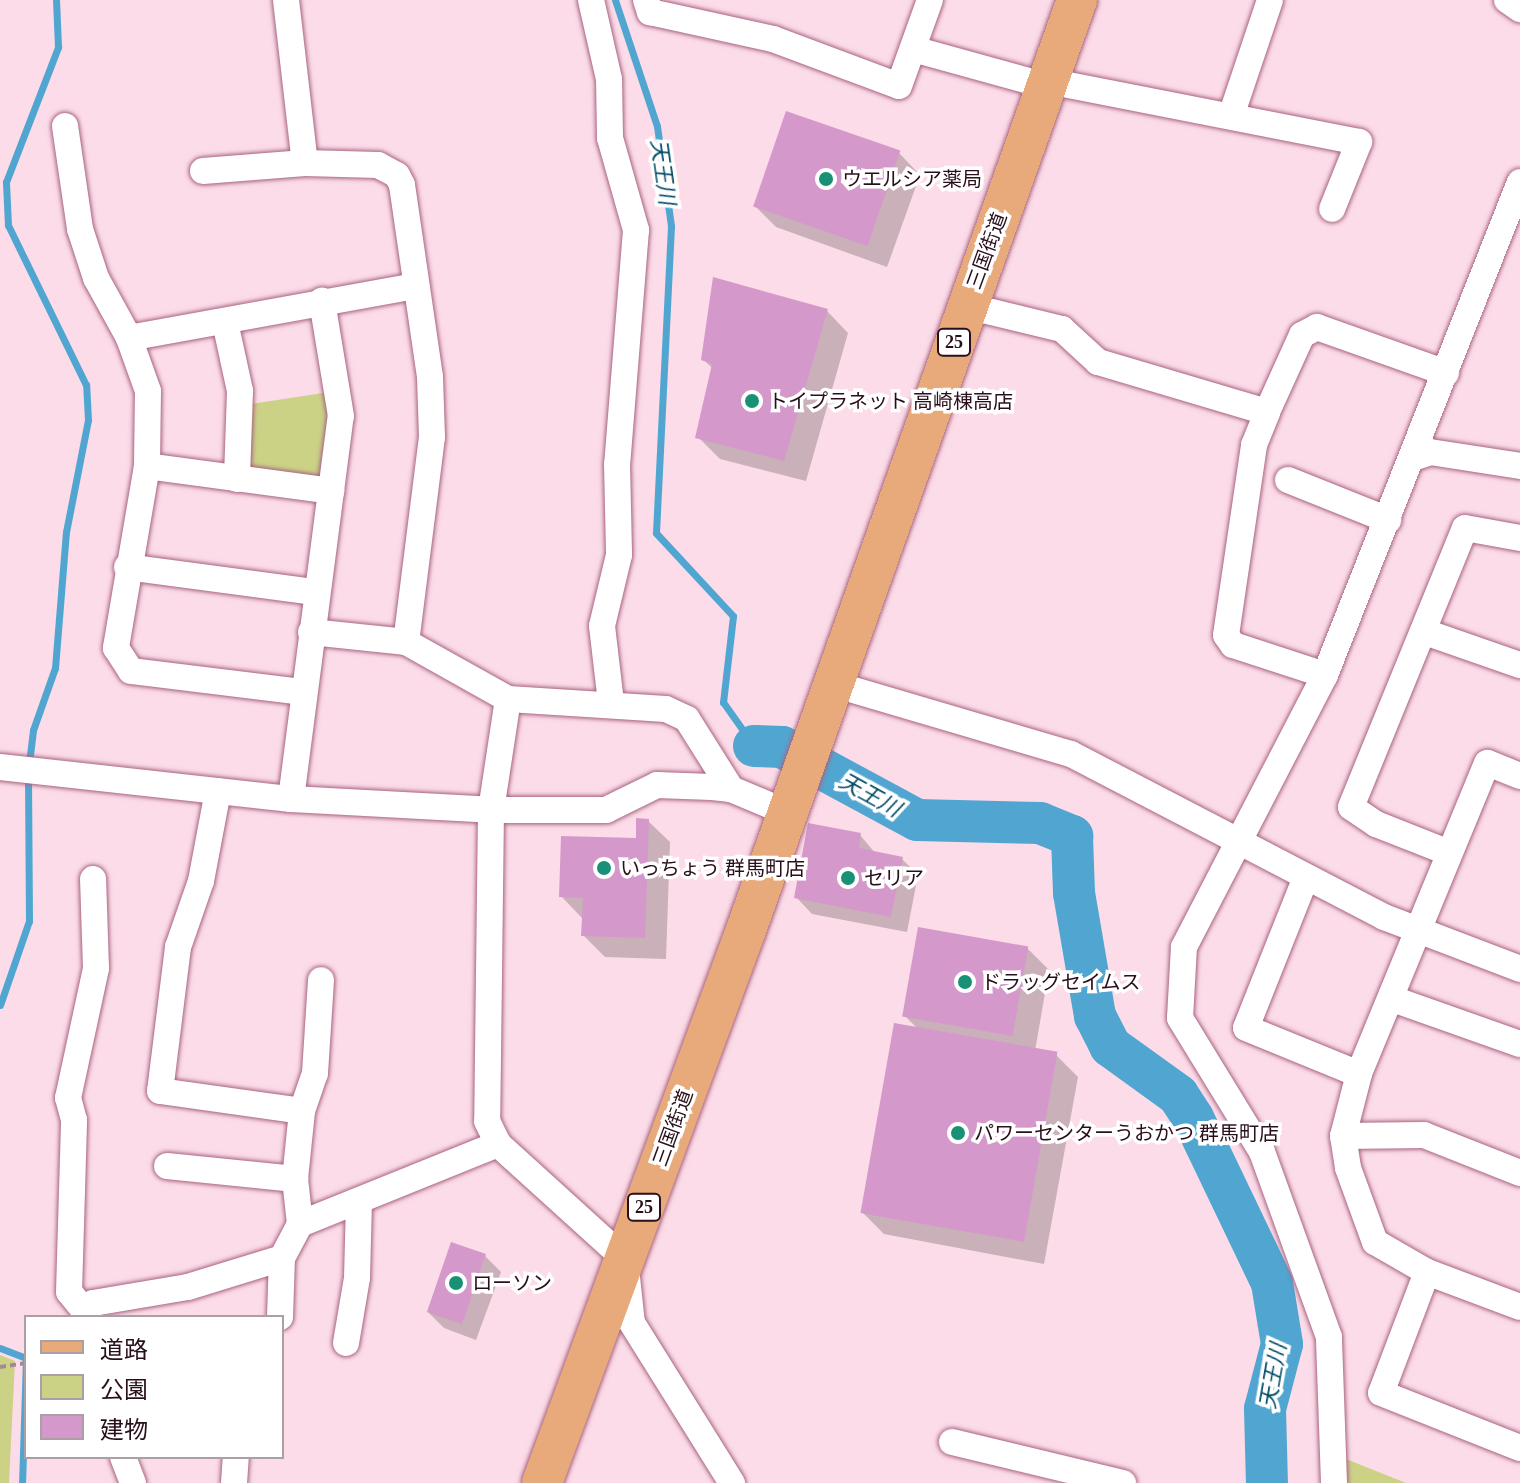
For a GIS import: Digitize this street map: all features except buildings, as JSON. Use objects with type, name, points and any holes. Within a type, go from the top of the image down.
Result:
[{"type":"main road","name":"三国街道","points":[[546,1482],[1077,0]]},
{"type":"street","points":[[286,0],[305,163]]},
{"type":"street","points":[[591,0],[609,79],[610,138],[636,230],[617,464],[619,555],[602,626],[611,703]]},
{"type":"street","points":[[646,0],[650,12],[773,39],[899,86],[930,0]]},
{"type":"street","points":[[1231,116],[1270,0]]},
{"type":"street","points":[[1507,0],[1520,9]]},
{"type":"street","points":[[913,49],[1047,83],[1359,142],[1332,209]]},
{"type":"street","points":[[65,126],[80,229],[96,278],[129,338],[148,391],[147,466],[127,567],[116,648],[131,671],[301,692]]},
{"type":"street","points":[[203,171],[305,163],[378,165],[397,175],[430,377],[432,437],[406,642]]},
{"type":"street","points":[[1334,1483],[1329,1337],[1262,1152],[1180,1018],[1184,947],[1325,675],[1520,182]]},
{"type":"street","points":[[129,338],[416,286]]},
{"type":"street","points":[[291,799],[301,692],[331,491],[340,401],[322,301]]},
{"type":"street","points":[[967,306],[1062,329],[1098,362],[1267,412]]},
{"type":"street","points":[[225,322],[240,391],[237,479]]},
{"type":"street","points":[[1325,675],[1233,645],[1226,635],[1254,445],[1267,412],[1302,335],[1317,327],[1446,373]]},
{"type":"street","points":[[1413,458],[1430,452],[1520,466]]},
{"type":"street","points":[[147,466],[331,491]]},
{"type":"street","points":[[1288,480],[1388,520]]},
{"type":"street","points":[[1447,852],[1376,824],[1351,807],[1465,528],[1520,538]]},
{"type":"street","points":[[127,567],[315,592]]},
{"type":"street","points":[[311,632],[406,642],[508,699],[611,703],[666,709],[687,719],[731,789]]},
{"type":"street","points":[[1425,632],[1520,665]]},
{"type":"street","points":[[833,684],[1071,754],[1306,877],[1419,932],[1520,969]]},
{"type":"street","points":[[508,699],[491,810],[487,1121],[498,1144],[625,1259],[632,1323],[732,1483]]},
{"type":"street","points":[[1520,776],[1487,763],[1447,852],[1393,999],[1359,1074],[1343,1136],[1348,1168],[1375,1242],[1427,1272],[1520,1307]]},
{"type":"street","points":[[0,767],[291,799],[491,810],[606,810],[657,785],[731,789],[786,812]]},
{"type":"street","points":[[218,791],[201,881],[178,947],[160,1091],[302,1111]]},
{"type":"street","points":[[1306,877],[1246,1028],[1359,1074]]},
{"type":"street","points":[[93,879],[96,968],[68,1098],[74,1120],[69,1292],[86,1315],[93,1303],[188,1287],[282,1258]]},
{"type":"street","points":[[280,1315],[282,1258],[300,1224],[295,1179],[302,1111],[315,1073],[321,980]]},
{"type":"street","points":[[1393,999],[1520,1044]]},
{"type":"street","points":[[1343,1136],[1424,1135],[1520,1173]]},
{"type":"street","points":[[300,1224],[359,1203],[498,1144]]},
{"type":"street","points":[[167,1166],[295,1179]]},
{"type":"street","points":[[346,1343],[357,1278],[359,1203]]},
{"type":"street","points":[[1427,1272],[1381,1393],[1520,1448]]},
{"type":"street","points":[[952,1442],[1123,1483]]},
{"type":"street","points":[[124,1459],[133,1483]]},
{"type":"street","points":[[234,1483],[236,1459]]},
{"type":"path","points":[[0,1367],[24,1363]]},
{"type":"green space","points":[[330,392],[325,472],[316,480],[253,471],[247,463],[251,404]]},
{"type":"green space","points":[[0,1355],[15,1361],[9,1483],[0,1483]]},
{"type":"green space","points":[[1346,1459],[1406,1483],[1348,1483]]},
{"type":"waterway","points":[[29,763],[33,730],[55,668],[66,532],[88,420],[86,385],[8,225],[6,182],[58,47],[56,0]]},
{"type":"waterway","name":"天王川","points":[[615,0],[657,126],[671,226],[656,533],[733,616],[723,702],[754,746]]},
{"type":"waterway","name":"天王川","points":[[754,746],[782,747],[917,820],[1040,823],[1072,836],[1074,893],[1095,1016],[1110,1046],[1178,1095],[1193,1118],[1272,1283],[1282,1344],[1265,1409],[1267,1483]]},
{"type":"waterway","points":[[0,1005],[29,921],[28,775]]},
{"type":"waterway","points":[[0,1348],[24,1357]]},
{"type":"waterway","points":[[22,1483],[24,1420]]},
{"type":"place","name":"ウエルシア薬局","points":[[826,179]]},
{"type":"place","name":"トイプラネット 高崎棟高店","points":[[752,401]]},
{"type":"place","name":"いっちょう 群馬町店","points":[[604,868]]},
{"type":"place","name":"セリア","points":[[848,878]]},
{"type":"place","name":"ドラッグセイムス","points":[[965,982]]},
{"type":"place","name":"パワーセンターうおかつ 群馬町店","points":[[958,1133]]},
{"type":"place","name":"ローソン","points":[[456,1283]]}]
